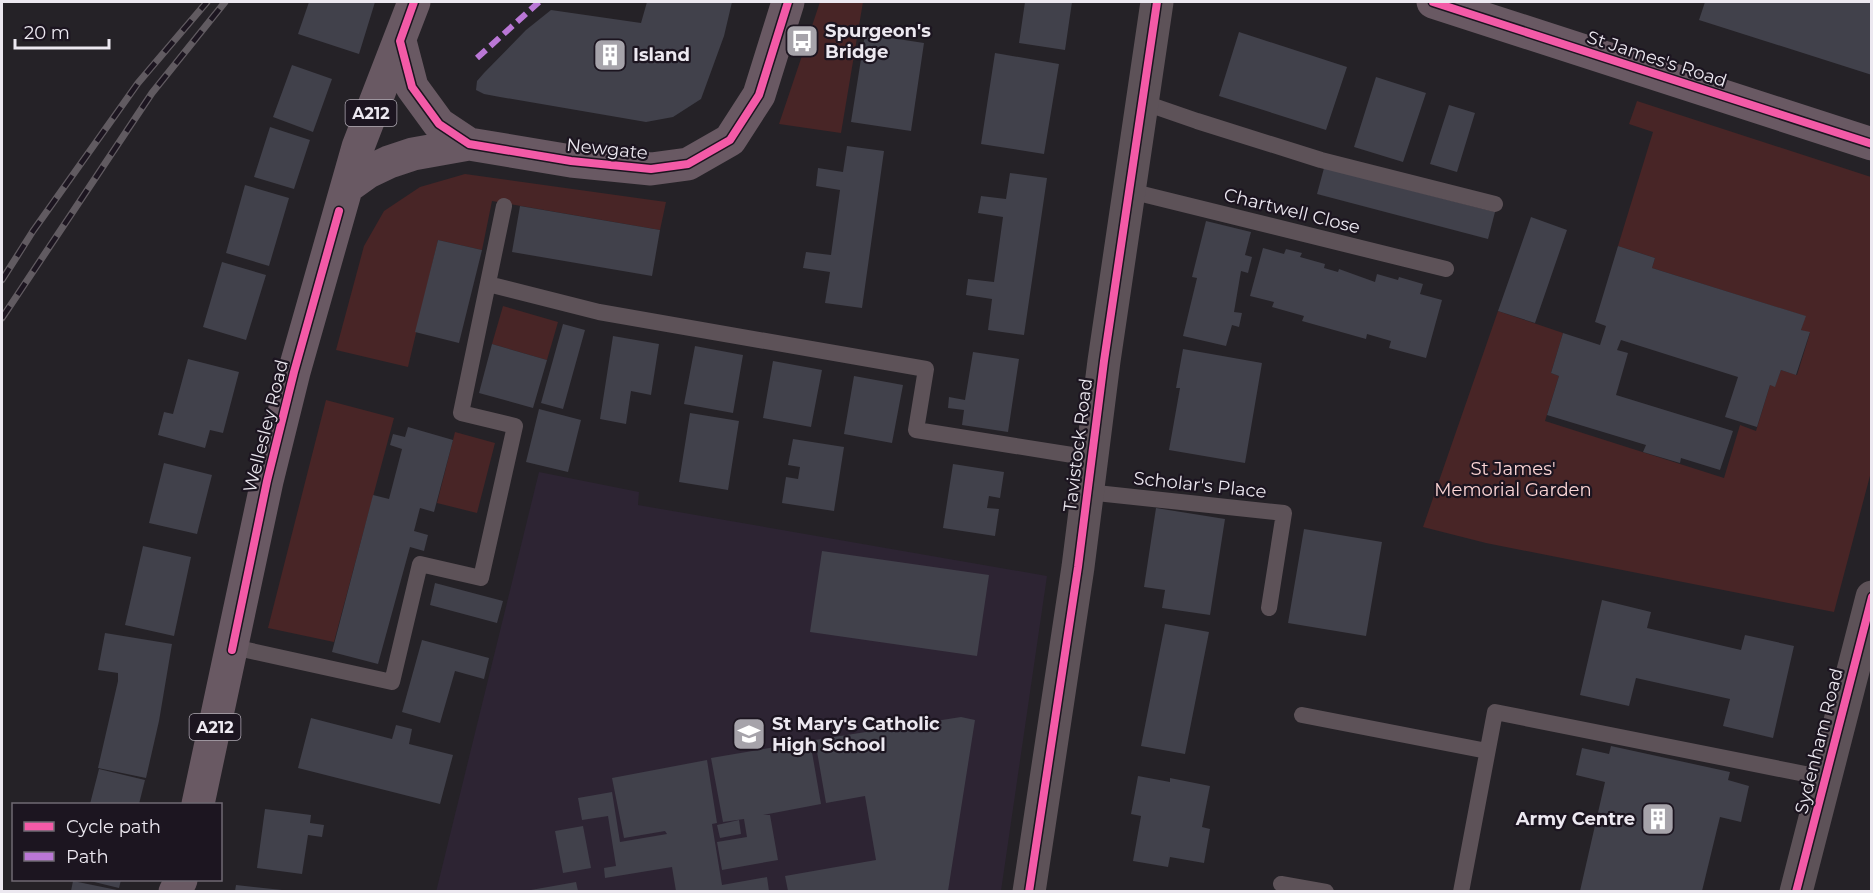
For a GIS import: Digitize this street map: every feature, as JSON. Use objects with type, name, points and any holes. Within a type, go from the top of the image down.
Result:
[{"type":"main road","name":"Wellesley Road","points":[[198,803],[267,481],[289,392],[366,124],[414,2]]},
{"type":"main road","name":"Newgate","points":[[469,144],[571,161],[651,169],[688,164],[730,140],[759,95],[788,2]]},
{"type":"main road","name":"St James's Road","points":[[1433,2],[1872,144]]},
{"type":"main road","name":"A212","points":[[400,41],[412,87],[439,124],[469,144]]},
{"type":"main road","name":"A212","points":[[347,187],[368,172],[389,162],[413,154],[469,144]]},
{"type":"street","name":"Tavistock Road","points":[[1029,891],[1078,567],[1091,458],[1157,2]]},
{"type":"street","name":"Sydenham Road","points":[[1796,891],[1872,597]]},
{"type":"lane","points":[[1142,102],[1321,160],[1495,204]]},
{"type":"lane","name":"Chartwell Close","points":[[1130,191],[1446,269]]},
{"type":"lane","points":[[233,647],[392,682],[420,564],[482,578],[515,426],[461,413],[504,206]]},
{"type":"lane","points":[[488,284],[599,312],[926,369],[915,430],[1091,458]]},
{"type":"lane","name":"Scholar's Place","points":[[1087,492],[1284,513],[1269,608]]},
{"type":"lane","points":[[1461,891],[1494,712],[1825,778]]},
{"type":"lane","points":[[1302,715],[1487,751]]},
{"type":"lane","points":[[1281,884],[1326,891]]},
{"type":"shaded area","name":"St Mary's Catholic High School","points":[[539,472],[639,492],[638,505],[1047,576],[1001,891],[436,892]]},
{"type":"green space","points":[[820,2],[863,2],[841,133],[779,124]]},
{"type":"green space","name":"St James' Memorial Garden","points":[[1637,101],[1871,177],[1871,472],[1834,612],[1486,543],[1423,527],[1498,311],[1563,333],[1551,373],[1559,376],[1545,421],[1724,478],[1740,425],[1756,431],[1770,385],[1775,386],[1781,370],[1797,375],[1810,333],[1801,330],[1805,316],[1652,268],[1655,258],[1618,246],[1653,132],[1629,124]]},
{"type":"green space","points":[[465,174],[666,202],[660,230],[492,201],[482,250],[438,240],[408,367],[336,350],[364,246],[384,211],[420,187]]},
{"type":"green space","points":[[503,306],[558,322],[547,360],[492,344]]},
{"type":"green space","points":[[326,400],[394,418],[334,642],[268,628]]},
{"type":"green space","points":[[455,432],[495,443],[477,513],[437,503]]},
{"type":"building","points":[[309,2],[375,2],[359,54],[298,34]]},
{"type":"building","name":"Island","points":[[647,2],[732,2],[724,36],[701,99],[673,117],[646,122],[484,94],[476,90],[477,81],[484,73],[526,30],[551,10],[641,23]]},
{"type":"building","points":[[1025,2],[1072,2],[1065,50],[1019,43]]},
{"type":"building","points":[[1705,2],[1872,2],[1872,75],[1699,20]]},
{"type":"building","points":[[1239,32],[1347,67],[1326,130],[1219,96]]},
{"type":"building","points":[[865,34],[924,43],[911,131],[851,122]]},
{"type":"building","points":[[995,53],[1059,64],[1044,154],[981,144]]},
{"type":"building","points":[[292,65],[332,79],[313,132],[273,117]]},
{"type":"building","points":[[1376,77],[1426,93],[1403,162],[1354,147]]},
{"type":"building","points":[[1449,105],[1475,113],[1457,172],[1430,164]]},
{"type":"building","points":[[270,127],[310,140],[294,189],[254,177]]},
{"type":"building","points":[[847,146],[884,151],[862,308],[825,303],[830,272],[803,268],[806,252],[831,255],[840,190],[816,186],[818,168],[843,172]]},
{"type":"building","points":[[1324,168],[1495,212],[1488,239],[1317,194]]},
{"type":"building","points":[[1010,173],[1047,178],[1024,335],[988,330],[992,299],[966,295],[968,279],[994,282],[1003,217],[978,213],[981,196],[1006,199]]},
{"type":"building","points":[[245,185],[289,198],[269,266],[226,253]]},
{"type":"building","points":[[520,206],[660,230],[652,276],[512,252]]},
{"type":"building","points":[[1531,217],[1567,230],[1535,323],[1498,311]]},
{"type":"building","points":[[1206,221],[1251,232],[1245,255],[1252,257],[1248,273],[1241,271],[1234,312],[1242,313],[1239,327],[1232,325],[1226,346],[1183,336],[1197,278],[1192,277]]},
{"type":"building","points":[[438,240],[482,250],[459,343],[415,332]]},
{"type":"building","points":[[1618,246],[1655,258],[1652,268],[1806,316],[1801,330],[1810,332],[1796,375],[1781,370],[1775,387],[1770,385],[1757,427],[1725,417],[1738,377],[1621,340],[1617,350],[1628,353],[1616,395],[1733,431],[1720,470],[1681,458],[1680,463],[1643,452],[1646,445],[1547,415],[1559,376],[1551,373],[1563,333],[1600,345],[1606,326],[1595,322]]},
{"type":"building","points":[[1263,248],[1284,254],[1286,249],[1302,253],[1300,257],[1325,264],[1324,268],[1338,272],[1339,269],[1375,282],[1377,274],[1423,284],[1420,294],[1442,300],[1426,358],[1389,348],[1391,341],[1367,334],[1366,339],[1302,321],[1304,316],[1272,307],[1274,302],[1250,296]]},
{"type":"building","points":[[222,262],[266,275],[246,340],[203,327]]},
{"type":"building","points":[[563,324],[585,330],[563,409],[541,403]]},
{"type":"building","points":[[613,336],[659,344],[651,395],[631,391],[626,424],[600,419]]},
{"type":"building","points":[[492,344],[547,360],[533,408],[479,393]]},
{"type":"building","points":[[695,346],[743,355],[733,413],[684,404]]},
{"type":"building","points":[[1183,349],[1262,363],[1245,463],[1169,450],[1180,388],[1176,388]]},
{"type":"building","points":[[973,352],[1019,359],[1008,432],[962,425],[964,410],[948,408],[949,397],[965,400]]},
{"type":"building","points":[[188,359],[239,372],[223,433],[210,430],[205,448],[158,435],[164,412],[173,414]]},
{"type":"building","points":[[773,361],[822,370],[811,427],[763,418]]},
{"type":"building","points":[[854,376],[903,385],[892,443],[844,434]]},
{"type":"building","points":[[539,409],[581,420],[568,472],[526,462]]},
{"type":"building","points":[[690,413],[739,421],[728,490],[679,482]]},
{"type":"building","points":[[408,427],[453,440],[434,512],[420,508],[414,531],[428,535],[424,551],[410,547],[378,664],[332,652],[373,495],[389,499],[402,449],[390,445],[393,434],[405,437]]},
{"type":"building","points":[[793,439],[844,447],[834,511],[782,503],[786,477],[798,479],[800,467],[788,465]]},
{"type":"building","points":[[164,463],[212,475],[197,534],[149,523]]},
{"type":"building","points":[[953,464],[1004,472],[1000,498],[989,496],[987,508],[999,509],[995,536],[943,528]]},
{"type":"building","points":[[1156,508],[1225,519],[1210,615],[1162,608],[1165,590],[1144,587]]},
{"type":"building","points":[[1304,529],[1382,542],[1366,636],[1288,623]]},
{"type":"building","points":[[143,546],[191,557],[174,636],[125,625]]},
{"type":"building","points":[[822,551],[989,575],[977,656],[810,632]]},
{"type":"building","points":[[435,583],[503,601],[497,623],[430,605]]},
{"type":"building","points":[[1602,600],[1651,612],[1647,628],[1741,650],[1745,635],[1794,646],[1773,738],[1723,726],[1730,699],[1636,678],[1629,706],[1580,695]]},
{"type":"building","points":[[1165,624],[1209,632],[1185,754],[1141,746]]},
{"type":"building","points":[[105,633],[172,644],[159,721],[146,778],[98,768],[118,681],[118,673],[98,670]]},
{"type":"building","points":[[422,640],[489,658],[484,679],[455,671],[440,723],[402,712]]},
{"type":"building","points":[[961,717],[975,720],[948,891],[788,891],[785,876],[876,860],[865,796],[826,803],[815,740]]},
{"type":"building","points":[[311,718],[392,739],[396,725],[412,729],[409,744],[453,755],[440,804],[298,768]]},
{"type":"building","points":[[810,741],[821,804],[763,815],[770,815],[778,860],[722,870],[717,842],[747,837],[744,819],[723,822],[711,758]]},
{"type":"building","name":"Army Centre","points":[[1611,746],[1730,772],[1728,780],[1749,786],[1741,822],[1720,817],[1702,891],[1580,891],[1605,782],[1576,775],[1582,748],[1609,754]]},
{"type":"building","points":[[707,760],[717,823],[712,824],[722,885],[767,877],[769,891],[676,891],[672,867],[605,878],[604,868],[616,866],[608,816],[582,820],[578,798],[612,792],[620,842],[667,834],[665,831],[624,838],[612,778]]},
{"type":"building","points":[[99,769],[145,780],[139,803],[90,803]]},
{"type":"building","points":[[1138,776],[1170,782],[1170,778],[1210,786],[1202,827],[1210,829],[1204,863],[1170,857],[1168,867],[1133,861],[1141,816],[1131,814]]},
{"type":"building","points":[[265,809],[311,815],[310,823],[324,825],[322,837],[308,835],[302,874],[257,868]]},
{"type":"building","points":[[739,820],[741,834],[720,838],[717,825]]},
{"type":"building","points":[[583,826],[591,868],[563,873],[555,831]]},
{"type":"building","points":[[73,881],[117,890],[117,891],[71,891]]},
{"type":"building","points":[[90,881],[121,881],[119,888]]},
{"type":"building","points":[[576,882],[578,891],[531,891],[531,890]]},
{"type":"building","points":[[236,885],[282,890],[282,891],[235,891]]},
{"type":"railway","points":[[2,280],[33,231],[138,83],[207,2]]},
{"type":"railway","points":[[2,318],[152,93],[225,2]]},
{"type":"marked path","points":[[477,58],[539,2]]},
{"type":"cycle path","points":[[414,2],[400,41],[412,87],[439,124],[469,144],[571,161],[651,169],[688,164],[730,140],[759,95],[788,2]]},
{"type":"cycle path","points":[[1029,892],[1078,567],[1104,361],[1157,2]]},
{"type":"cycle path","points":[[1433,2],[1872,144]]},
{"type":"cycle path","points":[[232,650],[267,481],[294,372],[339,211]]},
{"type":"cycle path","points":[[1796,892],[1872,597]]},
{"type":"place","name":"Spurgeon's Bridge","points":[[802,41]]},
{"type":"place","name":"Island","points":[[610,55]]},
{"type":"place","name":"St Mary's Catholic High School","points":[[749,734]]},
{"type":"place","name":"Army Centre","points":[[1658,819]]}]
